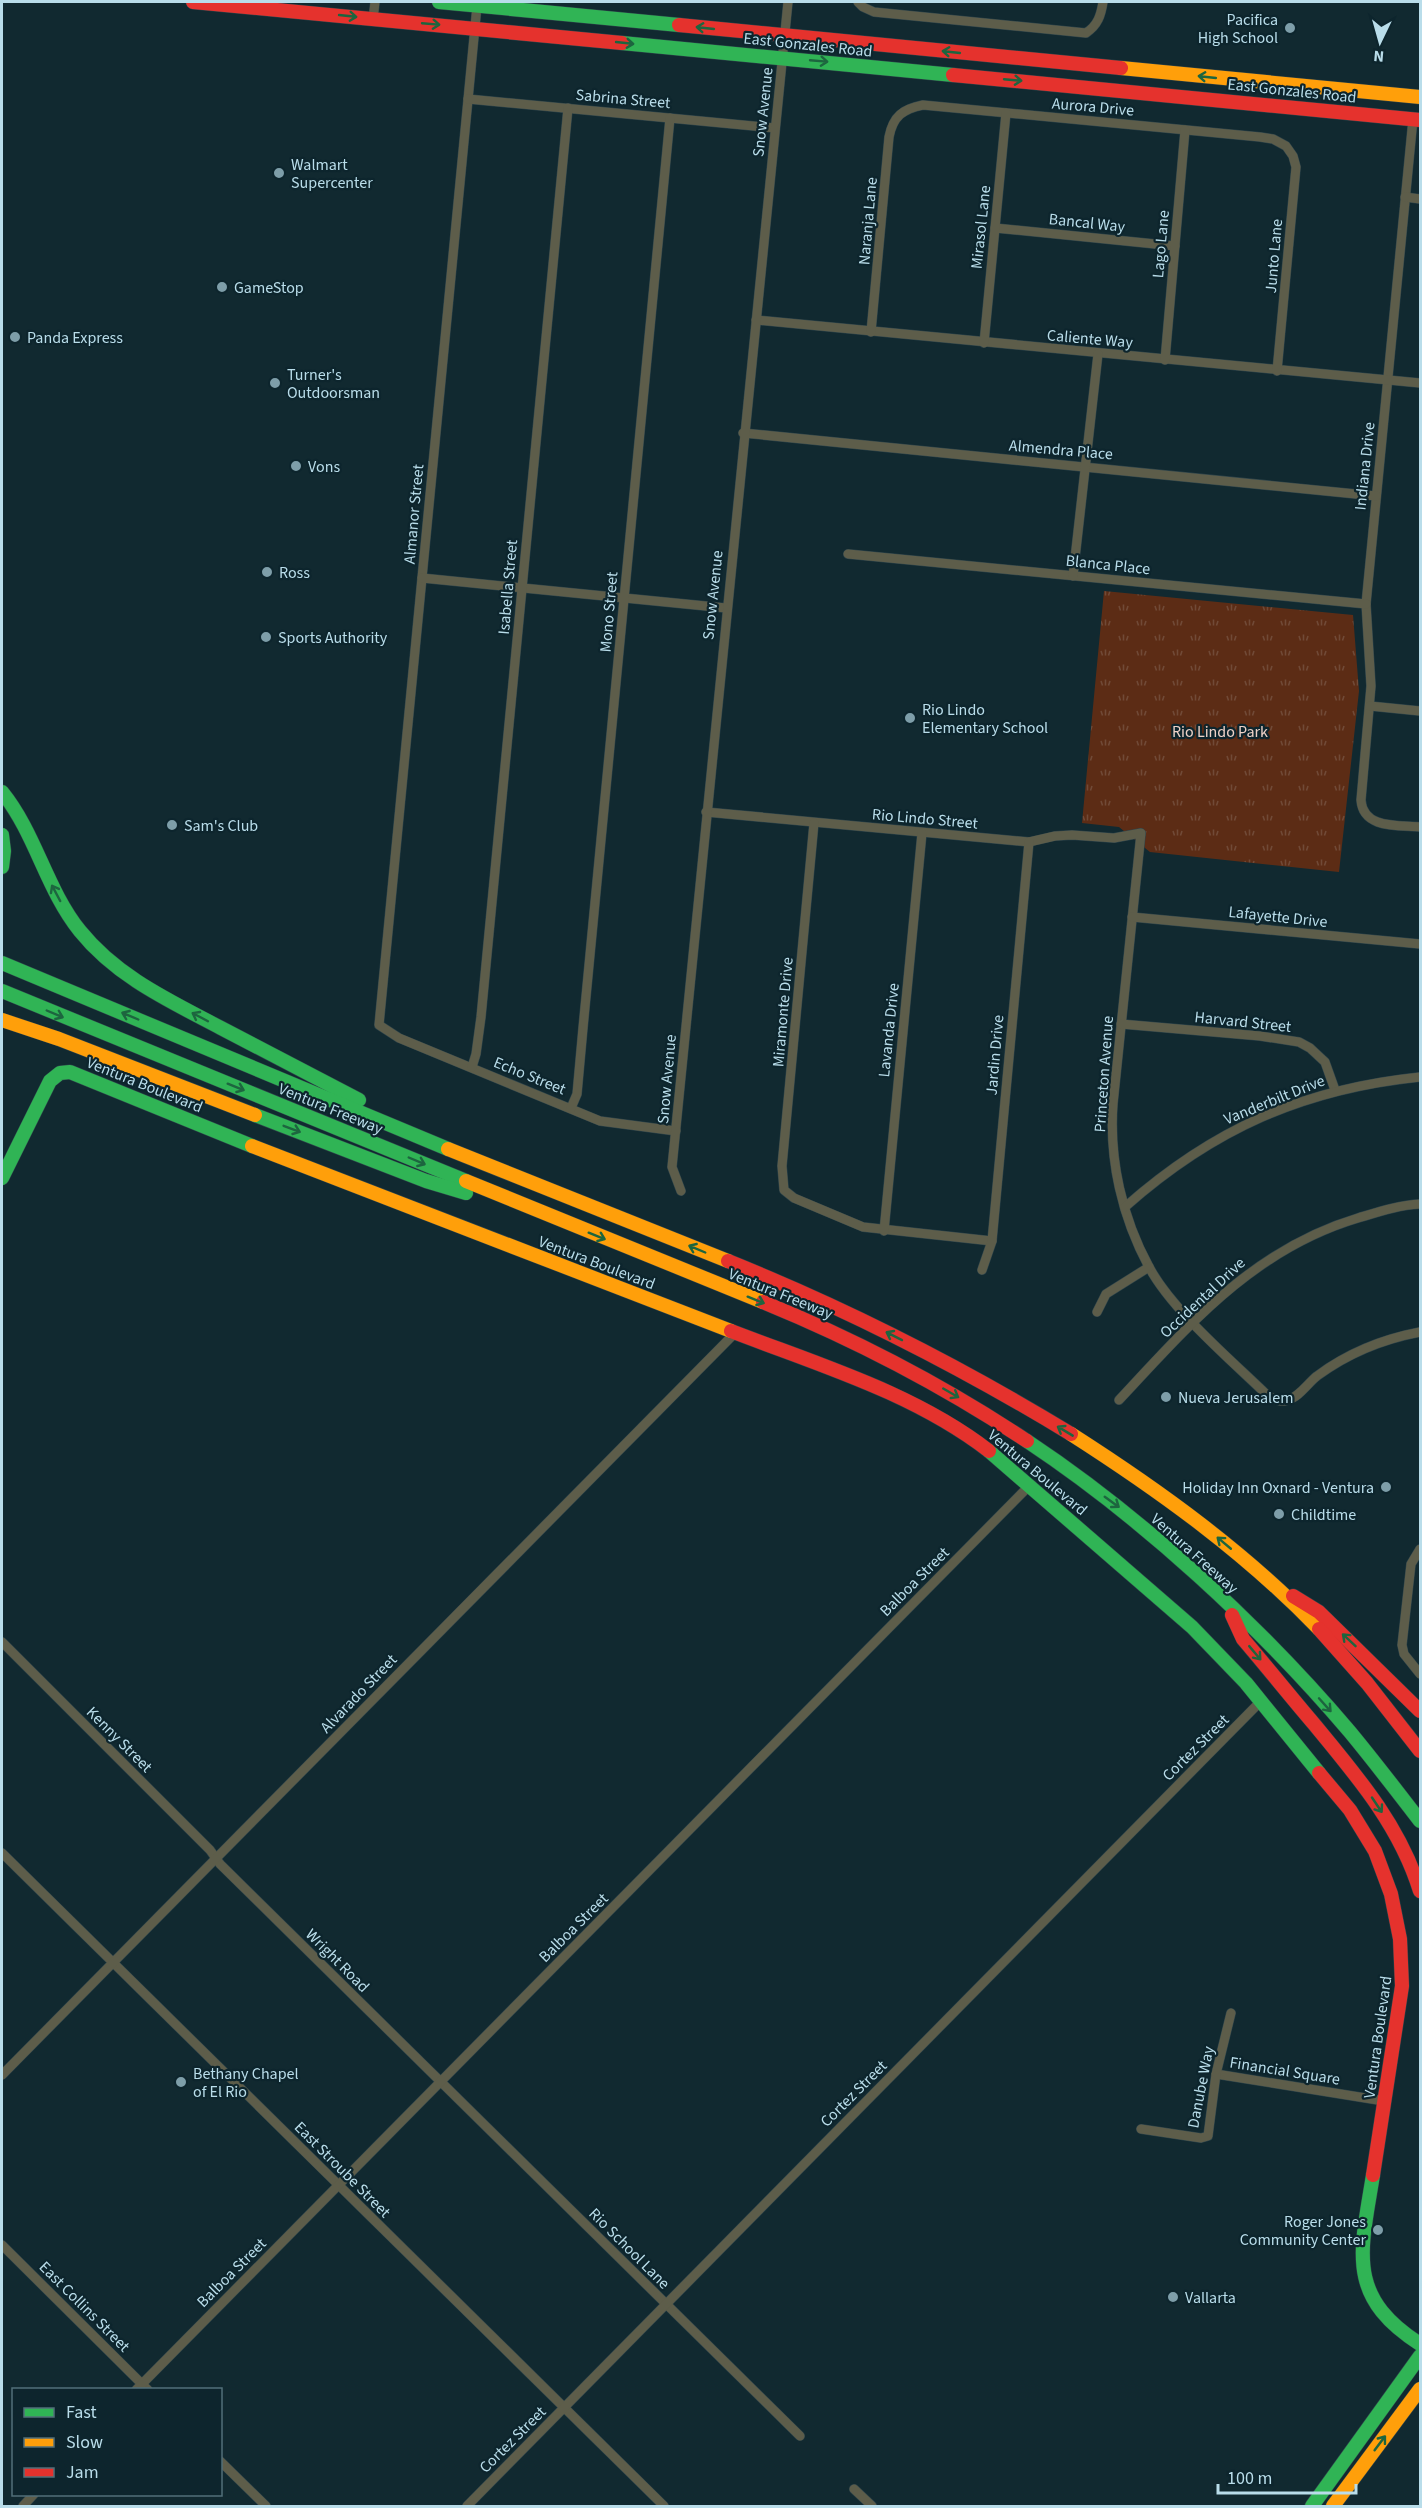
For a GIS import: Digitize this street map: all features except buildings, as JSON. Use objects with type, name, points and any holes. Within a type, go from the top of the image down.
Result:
[{"type":"main road","name":"East Gonzales Road","points":[[203,2],[1418,117]]},
{"type":"main road","name":"East Gonzales Road","points":[[439,2],[1419,97]]},
{"type":"main road","points":[[1276,105],[1291,98],[1402,109],[1419,97]]},
{"type":"main road","points":[[2,792],[19,815],[53,889],[70,918],[83,936],[121,973],[145,988],[356,1098],[398,1127]]},
{"type":"main road","points":[[2,835],[4,851],[2,867]]},
{"type":"main road","name":"Ventura Freeway","points":[[2,963],[761,1275],[908,1343],[1057,1426],[1131,1471],[1209,1531],[1269,1580],[1387,1706],[1420,1751]]},
{"type":"main road","name":"Ventura Freeway","points":[[2,991],[809,1321],[901,1364],[972,1405],[1120,1508],[1227,1602],[1350,1732],[1420,1821]]},
{"type":"main road","points":[[2,1020],[59,1039],[426,1181],[550,1217]]},
{"type":"main road","name":"Ventura Boulevard","points":[[2,1178],[50,1081],[60,1073],[70,1071],[331,1178],[736,1332],[913,1404],[979,1443],[1200,1634],[1261,1701],[1360,1823],[1375,1849],[1391,1889],[1401,1933],[1403,1969],[1400,2002],[1361,2251],[1361,2265],[1367,2292],[1374,2304],[1393,2326],[1420,2344]]},
{"type":"main road","points":[[1269,1580],[1319,1612],[1420,1711]]},
{"type":"main road","points":[[1227,1602],[1243,1639],[1362,1783],[1391,1825],[1406,1854],[1420,1891]]},
{"type":"main road","points":[[1312,2506],[1420,2356]]},
{"type":"main road","points":[[1333,2506],[1420,2389]]},
{"type":"main road","points":[[1325,2506],[1347,2474],[1352,2450]]},
{"type":"street","points":[[373,19],[375,2]]},
{"type":"street","name":"Snow Avenue","points":[[681,1191],[672,1167],[743,433],[788,2]]},
{"type":"street","points":[[858,2],[874,12],[1086,33],[1095,27],[1102,2]]},
{"type":"street","name":"Almanor Street","points":[[379,1025],[477,6]]},
{"type":"street","name":"Sabrina Street","points":[[468,99],[775,128]]},
{"type":"street","name":"Aurora Drive","points":[[898,114],[909,108],[923,105],[1260,137],[1273,139],[1286,146]]},
{"type":"street","name":"Isabella Street","points":[[472,1067],[481,1017],[568,108]]},
{"type":"street","name":"Mirasol Lane","points":[[984,343],[1006,113]]},
{"type":"street","name":"Naranja Lane","points":[[871,332],[891,128],[898,114]]},
{"type":"street","name":"Indiana Drive","points":[[1418,117],[1405,197],[1366,604],[1370,706],[1361,800],[1365,815],[1380,823],[1420,827]]},
{"type":"street","name":"Mono Street","points":[[571,1108],[577,1094],[670,118]]},
{"type":"street","name":"Lago Lane","points":[[1164,360],[1185,130]]},
{"type":"street","name":"Junto Lane","points":[[1277,371],[1296,166],[1286,146]]},
{"type":"street","points":[[1405,197],[1420,199]]},
{"type":"street","name":"Bancal Way","points":[[995,228],[1175,246]]},
{"type":"street","name":"Caliente Way","points":[[756,320],[1420,383]]},
{"type":"street","points":[[1073,576],[1098,354]]},
{"type":"street","name":"Almendra Place","points":[[743,433],[1376,496]]},
{"type":"street","name":"Blanca Place","points":[[848,554],[1366,604]]},
{"type":"street","points":[[422,578],[726,608]]},
{"type":"street","points":[[1370,706],[1420,711]]},
{"type":"street","name":"Rio Lindo Street","points":[[706,812],[922,834],[1029,842],[1056,836],[1114,838],[1141,833]]},
{"type":"street","name":"Miramonte Drive","points":[[814,823],[781,1175],[784,1190],[794,1198],[863,1227],[884,1231]]},
{"type":"street","name":"Princeton Avenue","points":[[1141,833],[1121,1024],[1112,1145],[1125,1207],[1149,1267],[1193,1321],[1266,1394],[1281,1401],[1291,1399],[1317,1376],[1359,1351],[1400,1336],[1420,1332]]},
{"type":"street","name":"Lavanda Drive","points":[[884,1231],[922,834]]},
{"type":"street","name":"Jardin Drive","points":[[982,1270],[992,1241],[1029,842]]},
{"type":"street","name":"Lafayette Drive","points":[[1132,917],[1420,944]]},
{"type":"street","name":"Harvard Street","points":[[1121,1024],[1260,1036],[1299,1042],[1310,1047],[1325,1062],[1335,1090]]},
{"type":"street","name":"Echo Street","points":[[379,1025],[399,1038],[612,1124],[676,1131]]},
{"type":"street","name":"Vanderbilt Drive","points":[[1125,1207],[1187,1159],[1236,1129],[1288,1106],[1335,1090],[1420,1077]]},
{"type":"street","name":"Occidental Drive","points":[[1119,1400],[1193,1321],[1243,1276],[1304,1238],[1338,1224],[1420,1204]]},
{"type":"street","points":[[884,1231],[992,1241]]},
{"type":"street","points":[[1097,1312],[1106,1294],[1149,1267]]},
{"type":"street","name":"Alvarado Street","points":[[2,2075],[736,1332]]},
{"type":"street","name":"Balboa Street","points":[[142,2388],[338,2185],[1030,1485]]},
{"type":"street","points":[[1420,1549],[1411,1564],[1402,1645],[1404,1654],[1420,1674]]},
{"type":"street","name":"Kenny Street","points":[[2,1642],[216,1858]]},
{"type":"street","name":"Cortez Street","points":[[467,2506],[1261,1701]]},
{"type":"street","name":"East Stroube Street","points":[[2,1853],[664,2506]]},
{"type":"street","name":"Wright Road","points":[[216,1858],[440,2082]]},
{"type":"street","name":"Danube Way","points":[[1141,2129],[1206,2137],[1209,2133],[1216,2074],[1231,2013]]},
{"type":"street","name":"Financial Square","points":[[1216,2074],[1384,2101]]},
{"type":"street","name":"Rio School Lane","points":[[440,2082],[800,2436]]},
{"type":"street","name":"East Collins Street","points":[[2,2245],[142,2388]]},
{"type":"street","points":[[222,2463],[266,2506]]},
{"type":"street","points":[[854,2489],[872,2506]]},
{"type":"green space","name":"Rio Lindo Park","points":[[1104,591],[1353,615],[1359,691],[1339,872],[1150,852],[1119,827],[1082,823]]},
{"type":"traffic: fast","points":[[439,2],[679,25]]},
{"type":"traffic: fast","points":[[622,43],[953,75]]},
{"type":"traffic: fast","points":[[2,792],[24,826],[68,915],[110,962],[164,998],[359,1100]]},
{"type":"traffic: fast","points":[[2,835],[4,851],[2,867]]},
{"type":"traffic: fast","points":[[2,963],[448,1149]]},
{"type":"traffic: fast","points":[[2,991],[466,1181]]},
{"type":"traffic: fast","points":[[2,1178],[50,1081],[60,1073],[70,1072],[252,1146]]},
{"type":"traffic: fast","points":[[255,1115],[426,1181],[466,1193]]},
{"type":"traffic: fast","points":[[1027,1441],[1114,1504],[1239,1614],[1315,1692],[1350,1732],[1420,1821]]},
{"type":"traffic: fast","points":[[989,1451],[1192,1627],[1246,1683],[1319,1773]]},
{"type":"traffic: fast","points":[[1373,2175],[1363,2249],[1364,2270],[1369,2289],[1379,2308],[1396,2326],[1420,2344]]},
{"type":"traffic: fast","points":[[1312,2506],[1420,2356]]},
{"type":"traffic: slow","points":[[1121,68],[1420,97]]},
{"type":"traffic: slow","points":[[2,1020],[59,1039],[255,1115]]},
{"type":"traffic: slow","points":[[252,1146],[731,1331]]},
{"type":"traffic: slow","points":[[448,1149],[728,1261]]},
{"type":"traffic: slow","points":[[466,1181],[763,1302]]},
{"type":"traffic: slow","points":[[1071,1434],[1201,1524],[1262,1574],[1319,1629]]},
{"type":"traffic: slow","points":[[1333,2506],[1420,2389]]},
{"type":"traffic: jam","points":[[193,2],[622,43]]},
{"type":"traffic: jam","points":[[679,25],[1121,68]]},
{"type":"traffic: jam","points":[[953,75],[1420,120]]},
{"type":"traffic: jam","points":[[728,1261],[903,1340],[988,1385],[1071,1434]]},
{"type":"traffic: jam","points":[[763,1302],[899,1365],[964,1401],[1027,1441]]},
{"type":"traffic: jam","points":[[731,1331],[865,1382],[898,1397],[960,1431],[989,1451]]},
{"type":"traffic: jam","points":[[1293,1596],[1319,1612],[1420,1711]]},
{"type":"traffic: jam","points":[[1232,1615],[1243,1639],[1346,1763],[1376,1803],[1401,1845],[1420,1891]]},
{"type":"traffic: jam","points":[[1319,1629],[1367,1683],[1420,1751]]},
{"type":"traffic: jam","points":[[1319,1773],[1350,1810],[1375,1851],[1391,1894],[1400,1939],[1402,1986],[1373,2175]]},
{"type":"place","name":"Pacifica High School","points":[[1290,28]]},
{"type":"place","name":"Walmart Supercenter","points":[[279,173]]},
{"type":"place","name":"GameStop","points":[[222,287]]},
{"type":"place","name":"Panda Express","points":[[15,337]]},
{"type":"place","name":"Turner's Outdoorsman","points":[[275,383]]},
{"type":"place","name":"Vons","points":[[296,466]]},
{"type":"place","name":"Ross","points":[[267,572]]},
{"type":"place","name":"Sports Authority","points":[[266,637]]},
{"type":"place","name":"Rio Lindo Elementary School","points":[[910,718]]},
{"type":"place","name":"Sam's Club","points":[[172,825]]},
{"type":"place","name":"Nueva Jerusalem","points":[[1166,1397]]},
{"type":"place","name":"Holiday Inn Oxnard - Ventura","points":[[1386,1487]]},
{"type":"place","name":"Childtime","points":[[1279,1514]]},
{"type":"place","name":"Bethany Chapel of El Rio","points":[[181,2082]]},
{"type":"place","name":"Roger Jones Community Center","points":[[1378,2230]]},
{"type":"place","name":"Vallarta","points":[[1173,2297]]}]
